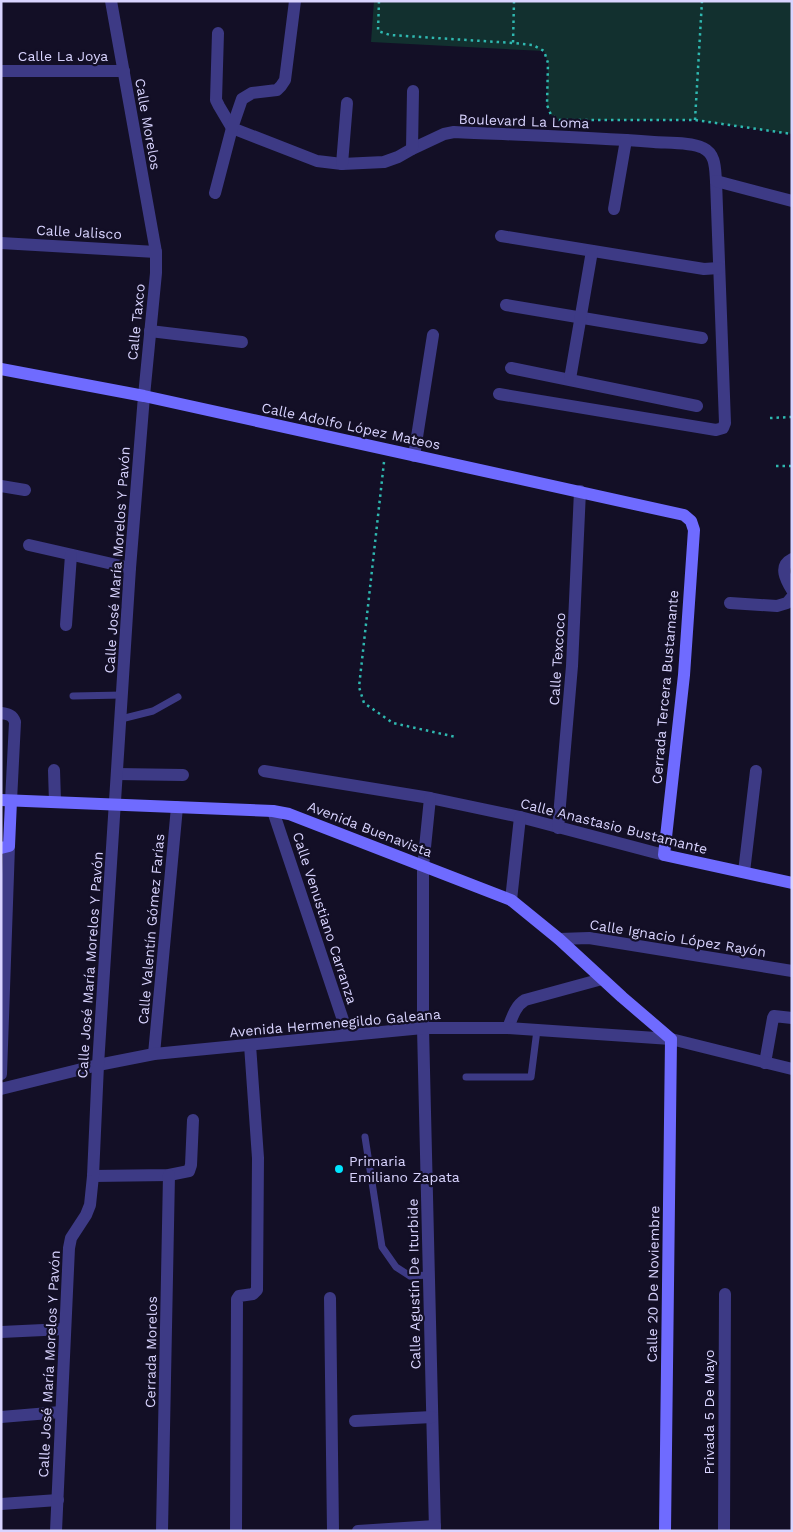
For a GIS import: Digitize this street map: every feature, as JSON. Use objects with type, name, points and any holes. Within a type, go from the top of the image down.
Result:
[{"type":"main road","name":"Calle Adolfo López Mateos","points":[[1,369],[144,396],[580,491],[684,515],[692,521]]},
{"type":"main road","name":"Cerrada Tercera Bustamante","points":[[664,855],[684,674],[694,530],[692,521]]},
{"type":"main road","name":"Avenida Buenavista","points":[[6,800],[274,810],[289,814],[511,900],[559,939],[671,1038]]},
{"type":"main road","points":[[5,847],[6,800]]},
{"type":"main road","name":"Calle Anastasio Bustamante","points":[[664,855],[792,883]]},
{"type":"main road","name":"Calle 20 De Noviembre","points":[[665,1531],[671,1038]]},
{"type":"street","name":"Calle Morelos","points":[[111,1],[156,252]]},
{"type":"street","points":[[215,192],[232,128],[242,100],[246,95],[252,93],[277,90],[285,80],[295,1]]},
{"type":"street","points":[[218,34],[216,100],[232,128]]},
{"type":"street","name":"Calle La Joya","points":[[1,71],[124,71]]},
{"type":"street","points":[[412,149],[414,91]]},
{"type":"street","points":[[342,164],[346,103]]},
{"type":"street","name":"Boulevard La Loma","points":[[232,128],[317,161],[342,164],[384,162],[444,134],[454,132],[697,145],[709,152],[713,157],[716,181]]},
{"type":"street","points":[[614,209],[626,140]]},
{"type":"street","points":[[500,394],[720,430],[723,428],[724,423],[716,181],[792,201]]},
{"type":"street","points":[[501,236],[704,269],[719,268]]},
{"type":"street","name":"Calle Jalisco","points":[[1,243],[156,252]]},
{"type":"street","points":[[570,379],[592,250]]},
{"type":"street","name":"Calle Taxco","points":[[144,396],[156,273],[156,252]]},
{"type":"street","points":[[506,305],[702,338]]},
{"type":"street","points":[[150,331],[242,342]]},
{"type":"street","points":[[414,456],[433,335]]},
{"type":"street","points":[[511,368],[697,406]]},
{"type":"street","name":"Calle José María Morelos Y Pavón","points":[[56,1531],[69,1248],[71,1238],[86,1215],[90,1205],[93,1176],[98,1065],[130,568],[144,396]]},
{"type":"street","points":[[1,486],[25,490]]},
{"type":"street","name":"Calle Texcoco","points":[[558,828],[572,666],[580,491]]},
{"type":"street","points":[[29,545],[130,568]]},
{"type":"street","points":[[66,624],[70,555]]},
{"type":"street","points":[[792,559],[788,561],[784,570],[785,578],[792,590]]},
{"type":"street","points":[[730,603],[777,606],[788,603],[792,597]]},
{"type":"street","points":[[6,800],[15,722],[7,715]]},
{"type":"street","points":[[54,770],[55,802]]},
{"type":"street","name":"Calle Anastasio Bustamante","points":[[264,771],[430,798],[520,817],[664,855]]},
{"type":"street","points":[[744,872],[756,771]]},
{"type":"street","points":[[118,774],[183,774]]},
{"type":"street","name":"Calle Agustín De Iturbide","points":[[430,798],[423,867],[423,1028],[435,1528]]},
{"type":"street","name":"Calle Valentín Gómez Farías","points":[[154,1054],[177,807]]},
{"type":"street","name":"Calle Venustiano Carranza","points":[[274,810],[348,1035]]},
{"type":"street","points":[[511,900],[520,817]]},
{"type":"street","points":[[1,1074],[5,847]]},
{"type":"street","name":"Calle Ignacio López Rayón","points":[[559,939],[589,938],[792,971]]},
{"type":"street","points":[[508,1028],[519,1004],[525,1000],[602,979]]},
{"type":"street","points":[[765,1063],[773,1018],[777,1016],[792,1018]]},
{"type":"street","name":"Avenida Hermenegildo Galeana","points":[[1,1089],[98,1065],[154,1054],[423,1028],[508,1028],[671,1038],[765,1063],[792,1068]]},
{"type":"street","points":[[236,1531],[237,1299],[239,1296],[254,1294],[257,1290],[258,1158],[250,1046]]},
{"type":"street","points":[[93,1176],[169,1175],[189,1171],[191,1165],[193,1120]]},
{"type":"street","name":"Cerrada Morelos","points":[[162,1531],[169,1175]]},
{"type":"street","name":"Privada 5 De Mayo","points":[[724,1531],[725,1294]]},
{"type":"street","points":[[330,1298],[333,1531]]},
{"type":"street","points":[[1,1332],[65,1329]]},
{"type":"street","points":[[1,1417],[61,1412]]},
{"type":"street","points":[[355,1421],[432,1417]]},
{"type":"street","points":[[1,1504],[58,1500]]},
{"type":"street","points":[[358,1531],[435,1528]]},
{"type":"lane","points":[[73,696],[123,695]]},
{"type":"lane","points":[[121,719],[153,711],[178,697]]},
{"type":"lane","points":[[466,1076],[531,1078],[537,1030]]},
{"type":"lane","points":[[365,1136],[382,1247],[396,1267],[410,1276],[429,1275]]},
{"type":"path","points":[[379,1],[378,32],[384,34],[533,45],[544,51],[548,63],[547,105],[550,115],[559,120],[695,120],[792,134]]},
{"type":"path","points":[[513,43],[514,1]]},
{"type":"path","points":[[695,120],[702,1]]},
{"type":"path","points":[[770,418],[792,417]]},
{"type":"path","points":[[386,450],[359,687],[364,703],[393,723],[456,737]]},
{"type":"path","points":[[776,466],[792,466]]},
{"type":"green space","points":[[374,1],[792,1],[792,134],[695,120],[559,120],[551,115],[547,105],[548,63],[544,51],[371,42]]},
{"type":"place","name":"Primaria Emiliano Zapata","points":[[339,1169]]}]
